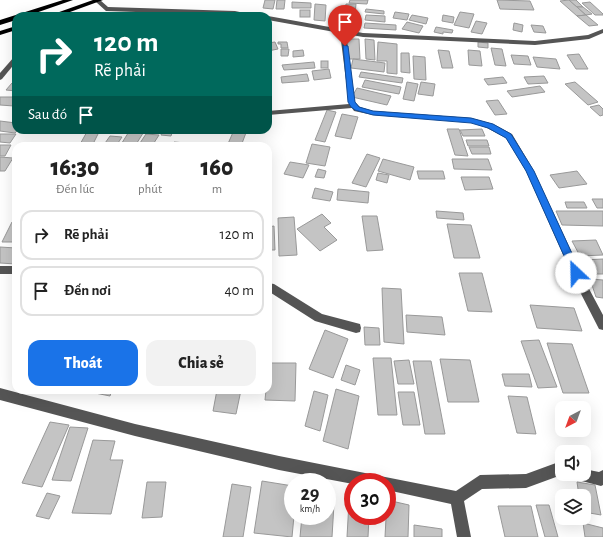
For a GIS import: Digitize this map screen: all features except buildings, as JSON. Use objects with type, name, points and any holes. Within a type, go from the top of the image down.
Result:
[{"type":"highway","points":[[32,12],[70,0]]},
{"type":"highway","points":[[64,12],[99,0]]},
{"type":"highway","points":[[0,23],[12,18]]},
{"type":"highway","points":[[0,33],[12,30]]},
{"type":"street","points":[[99,0],[106,10],[192,12]]},
{"type":"street","points":[[272,19],[343,33],[421,39],[535,43],[589,37],[603,31]]},
{"type":"street","points":[[343,33],[353,106]]},
{"type":"street","points":[[0,78],[12,63]]},
{"type":"street","points":[[272,113],[353,106],[363,111],[373,113],[471,120],[490,126],[509,136],[530,171],[583,288],[603,325]]},
{"type":"street","points":[[0,270],[12,270]]},
{"type":"street","points":[[272,288],[319,318],[356,328]]},
{"type":"street","points":[[0,394],[165,437],[278,463],[344,475]]},
{"type":"street","points":[[396,485],[457,498],[480,482],[526,481],[555,470]]},
{"type":"street","points":[[591,477],[601,479],[603,477]]},
{"type":"street","points":[[457,498],[464,537]]},
{"type":"route","points":[[345,46],[351,102],[357,109],[373,113],[471,120],[490,126],[509,136],[530,171],[576,273]]}]
